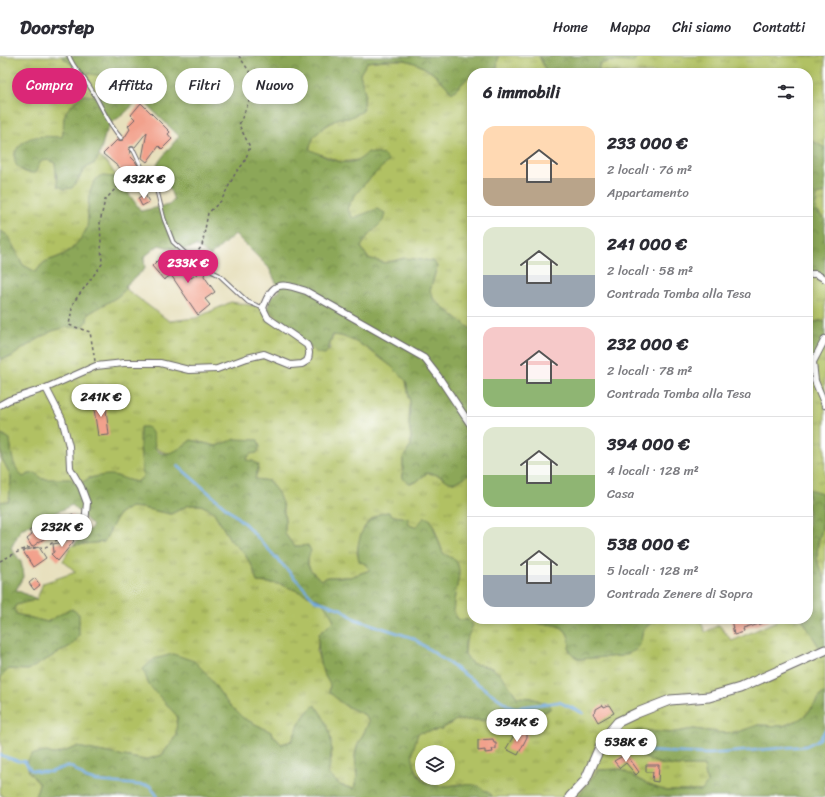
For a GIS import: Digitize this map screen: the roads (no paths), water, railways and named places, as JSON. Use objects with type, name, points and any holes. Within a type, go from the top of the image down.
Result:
[{"type":"street","points":[[813,274],[825,279]]},
{"type":"street","points":[[0,405],[9,400],[46,388],[96,366],[124,363],[160,363],[189,370],[217,369],[247,358],[264,354],[291,365],[302,364],[307,361],[310,350],[307,345],[268,318],[262,308],[267,297],[275,288],[285,284],[306,291],[424,358],[467,420]]},
{"type":"street","points":[[825,339],[813,362],[815,381],[825,405]]},
{"type":"street","points":[[46,388],[62,419],[69,446],[70,468],[81,487],[87,502],[84,523],[80,527]]},
{"type":"street","points":[[570,797],[585,781],[603,740],[618,722],[637,712],[670,700],[709,697],[740,688],[825,650]]},
{"type":"lane","points":[[69,56],[71,62],[90,86],[113,130],[121,138]]},
{"type":"lane","points":[[132,149],[145,174],[155,183],[164,219],[173,242],[197,264],[219,275],[248,302],[262,308]]},
{"type":"waterway","points":[[178,466],[246,525],[315,600],[341,609],[355,619],[413,638],[512,708],[559,702],[583,713]]},
{"type":"waterway","points":[[607,740],[643,751],[709,754],[806,746],[820,739],[825,730]]},
{"type":"waterway","points":[[0,755],[18,761],[24,761],[31,770],[40,772],[51,772],[67,766],[73,768],[86,778],[96,781],[150,786],[158,797]]}]
